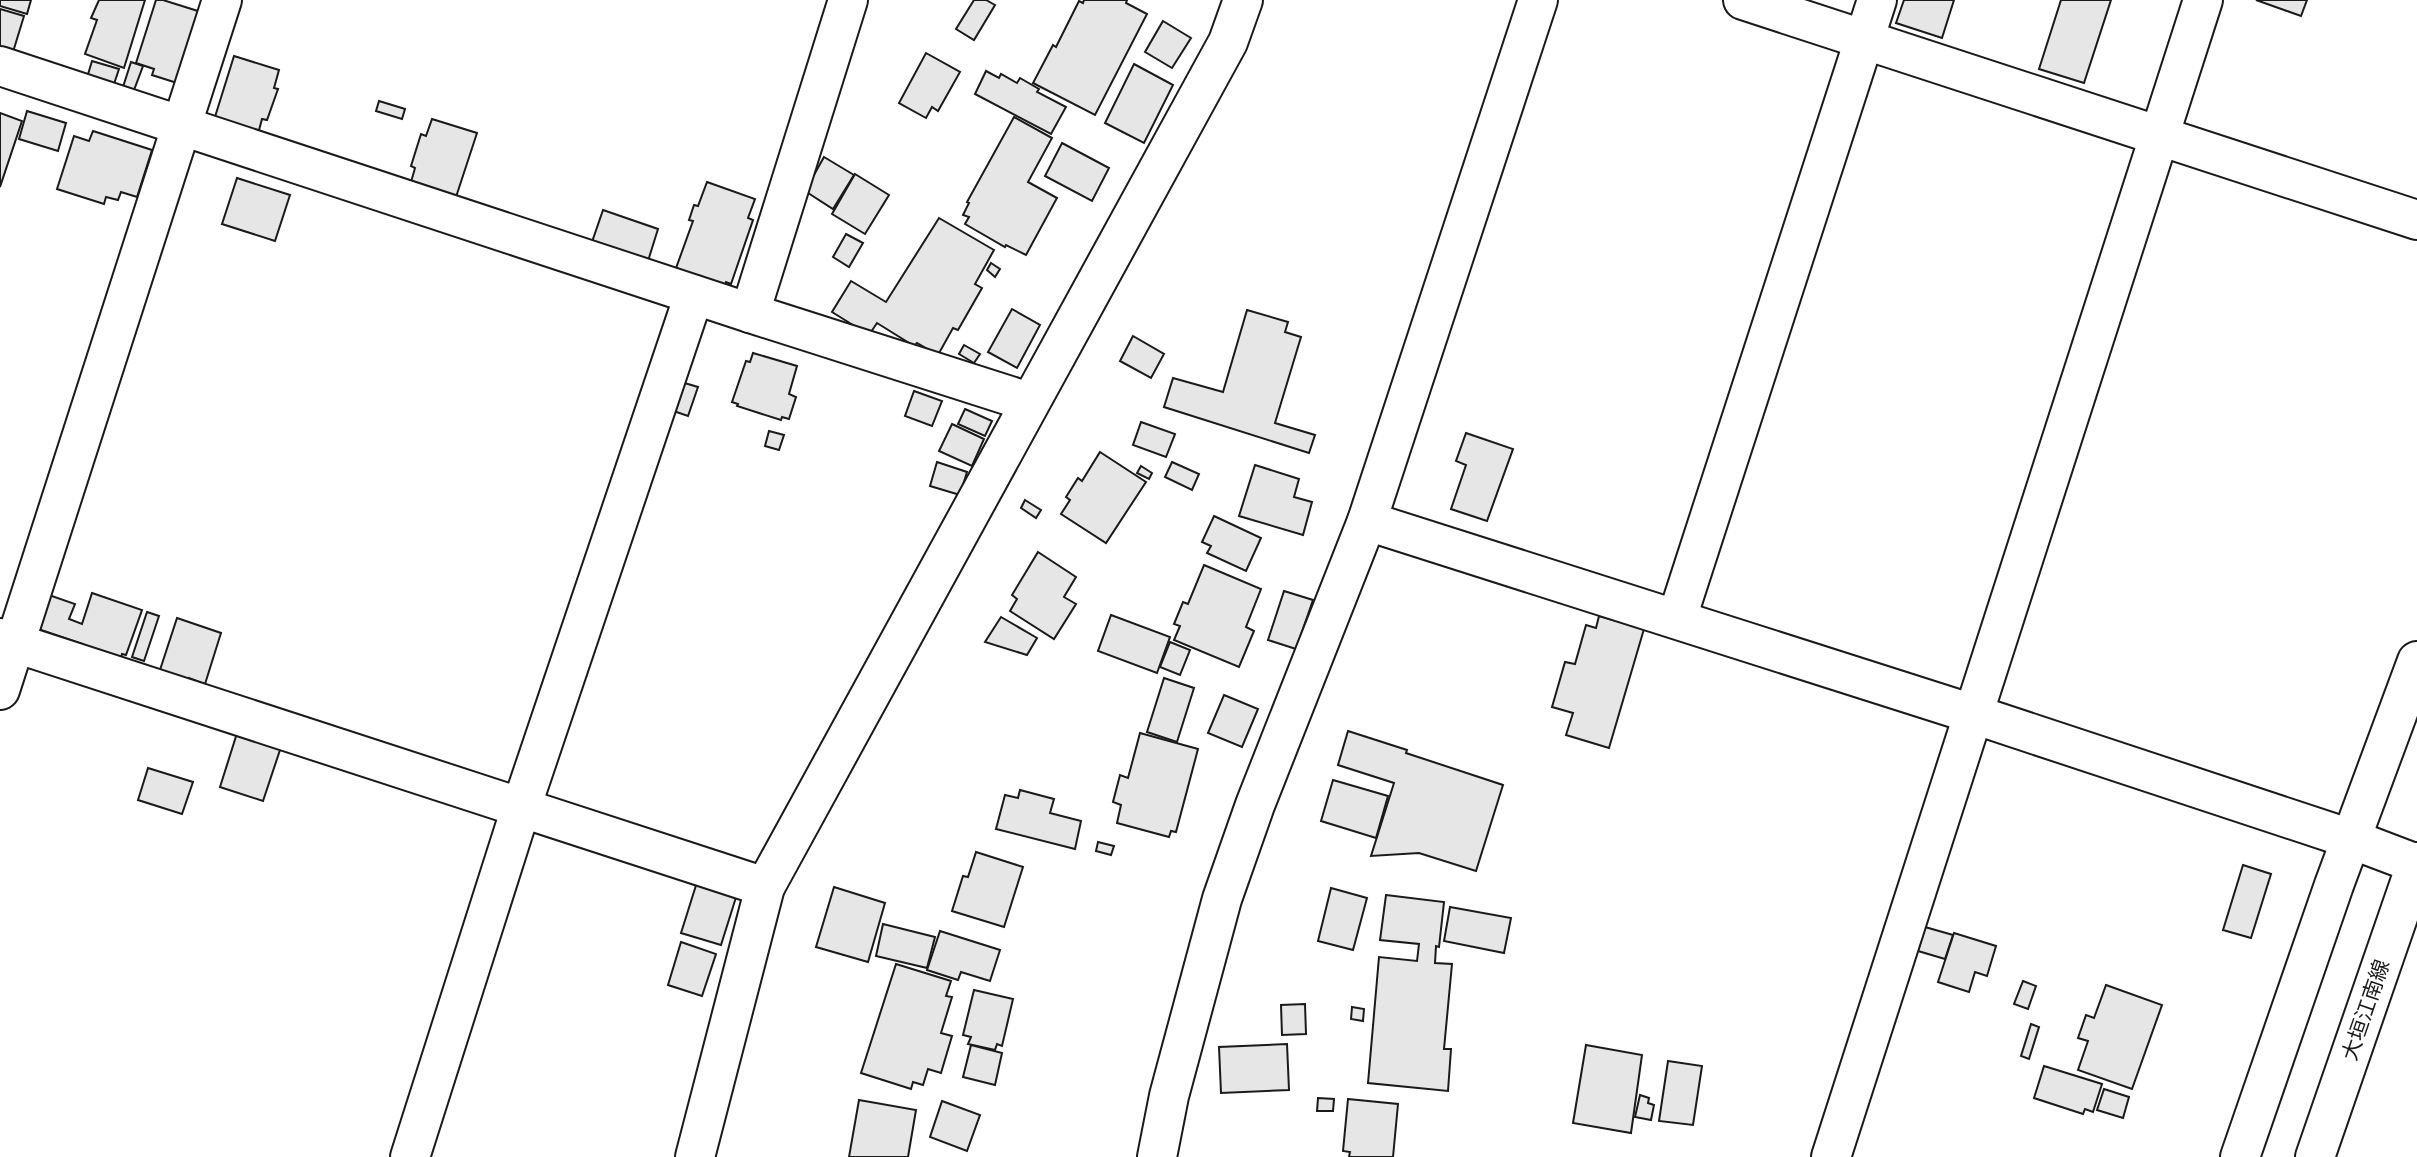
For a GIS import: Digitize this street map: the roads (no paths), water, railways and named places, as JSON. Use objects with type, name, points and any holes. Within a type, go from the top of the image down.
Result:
[{"type":"street","points":[[0,690],[8,640],[222,0]]},
{"type":"street","points":[[750,313],[848,0]]},
{"type":"street","points":[[695,1157],[765,887],[1228,42],[1243,0]]},
{"type":"street","points":[[1157,1157],[1169,1096],[1222,899],[1255,806],[1367,521],[1538,0]]},
{"type":"street","points":[[1744,0],[2417,220]]},
{"type":"street","points":[[1677,618],[1877,0]]},
{"type":"street","points":[[1831,1157],[2203,0]]},
{"type":"street","points":[[0,66],[694,295],[1029,402]]},
{"type":"street","points":[[410,1157],[522,807],[694,295]]},
{"type":"street","points":[[1367,521],[1973,714],[2351,839],[2417,864]]},
{"type":"street","points":[[8,640],[765,887]]},
{"type":"street","points":[[2240,1157],[2351,839],[2417,661]]},
{"type":"street","name":"大垣江南線","points":[[2315,1157],[2417,864]]}]
